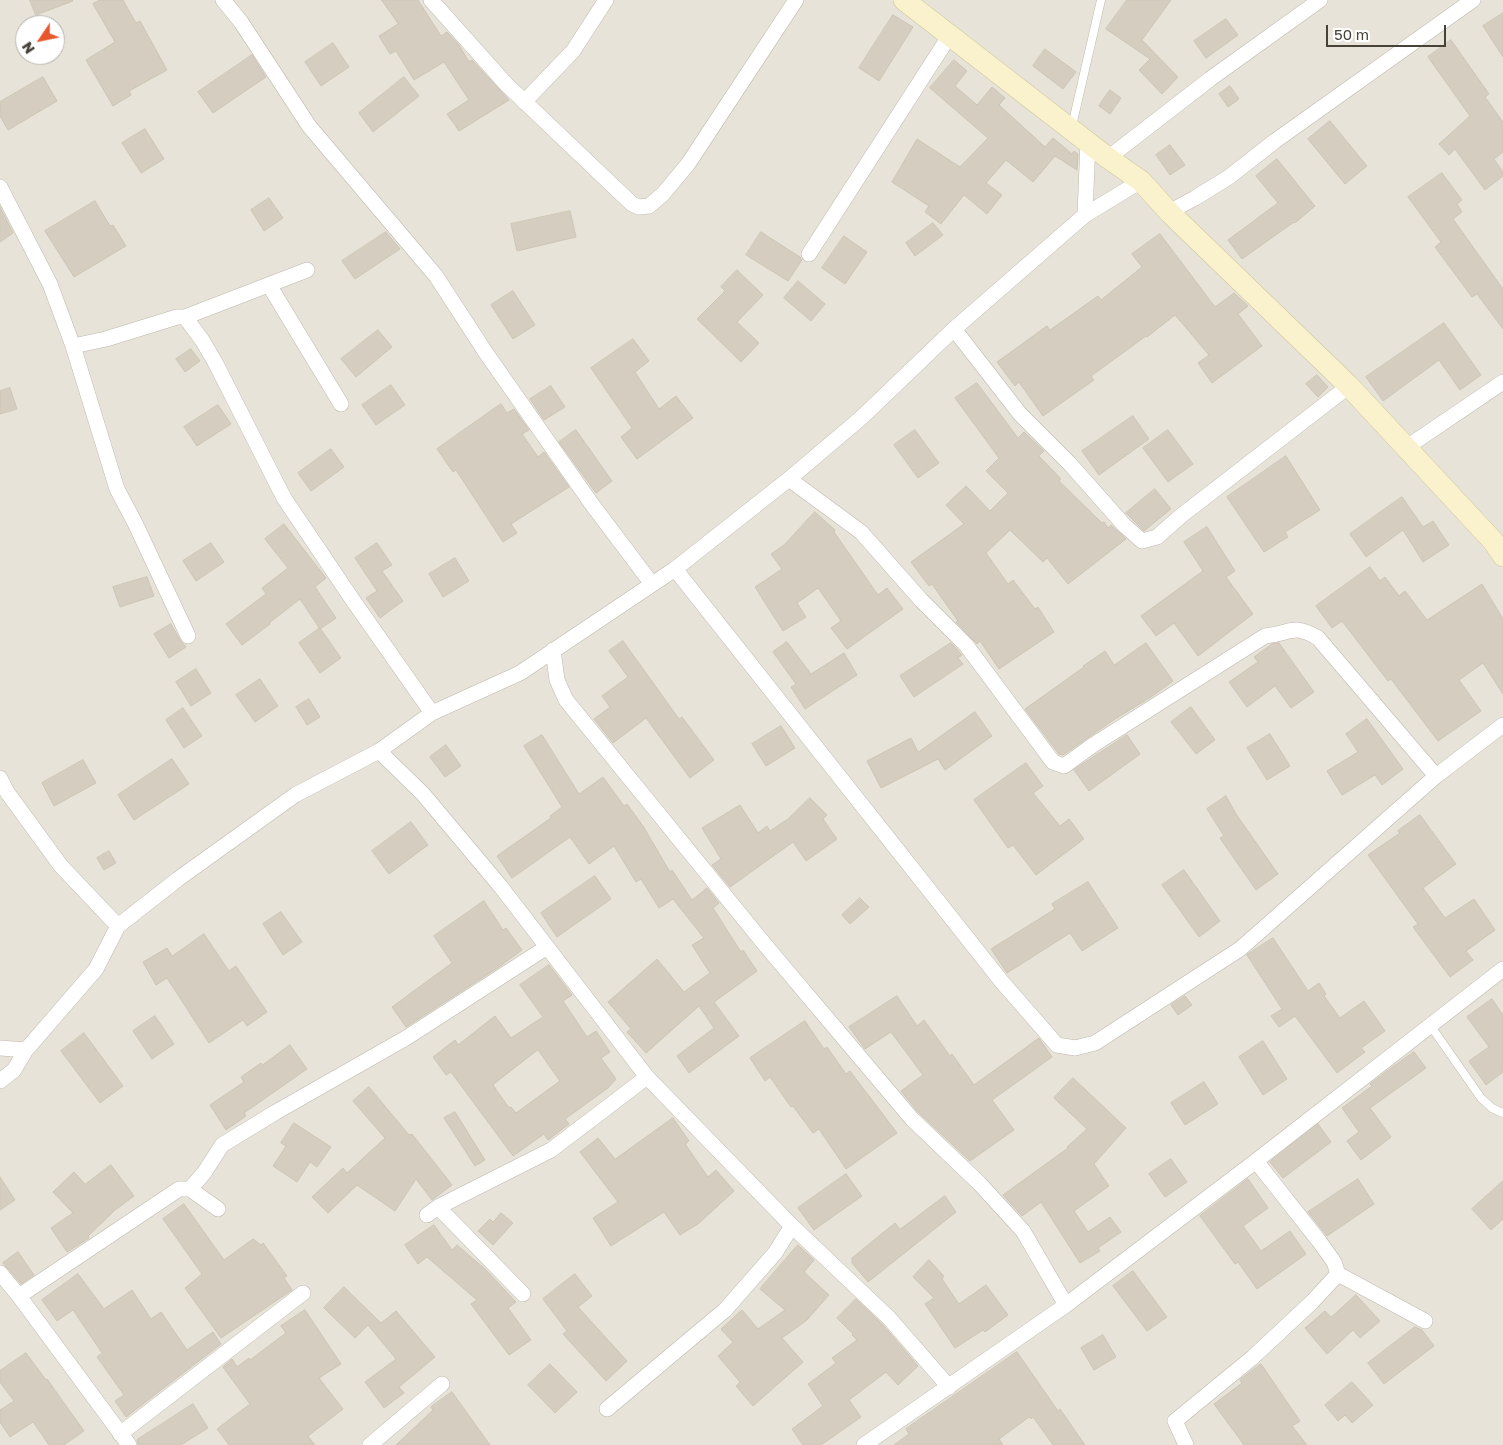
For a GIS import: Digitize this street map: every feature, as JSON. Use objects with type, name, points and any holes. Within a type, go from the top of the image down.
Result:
[{"type":"street","points":[[223,0],[241,22],[309,126],[436,276],[486,353],[580,487],[652,584]]},
{"type":"street","points":[[431,0],[506,84],[632,204],[638,207],[649,206],[663,194],[688,164],[796,0]]},
{"type":"street","points":[[524,102],[573,51],[606,0]]},
{"type":"street","points":[[904,0],[1080,134],[1108,158],[1141,181],[1169,212],[1349,386],[1493,540],[1503,556]]},
{"type":"street","points":[[1108,158],[1210,79],[1320,0]]},
{"type":"street","points":[[1169,212],[1229,178],[1275,141],[1473,0]]},
{"type":"street","points":[[809,254],[950,35]]},
{"type":"street","points":[[1080,134],[1085,216]]},
{"type":"street","points":[[0,1081],[14,1070],[26,1050],[96,969],[118,926],[178,879],[295,795],[379,750],[432,713],[520,673],[675,569],[789,479],[861,418],[954,328],[1085,216],[1141,181]]},
{"type":"street","points":[[0,187],[50,284],[73,346],[117,489],[188,636]]},
{"type":"street","points":[[73,346],[106,339],[177,317],[185,318],[307,270]]},
{"type":"street","points":[[270,285],[341,404]]},
{"type":"street","points":[[185,318],[202,340],[215,362],[284,498],[432,713]]},
{"type":"street","points":[[954,328],[1020,414],[1070,464],[1124,526],[1142,541],[1157,537],[1182,515],[1349,386]]},
{"type":"street","points":[[1407,447],[1503,382]]},
{"type":"street","points":[[789,479],[861,532],[921,600],[966,645],[1053,762],[1058,765],[1064,766],[1093,745],[1265,636],[1281,634],[1293,629],[1304,630],[1318,638],[1436,776]]},
{"type":"street","points":[[675,569],[1002,982],[1057,1045],[1075,1048],[1095,1043],[1240,949],[1436,776],[1503,725]]},
{"type":"street","points":[[553,650],[557,680],[566,700],[766,946],[912,1120],[979,1183],[1022,1231],[1066,1304]]},
{"type":"street","points":[[379,750],[423,794],[502,888],[647,1077],[792,1226],[889,1318],[949,1387]]},
{"type":"street","points":[[0,778],[7,792],[61,866],[118,926]]},
{"type":"street","points":[[190,1189],[204,1173],[222,1145],[406,1038],[547,947]]},
{"type":"street","points":[[864,1445],[1066,1304],[1256,1161],[1503,969]]},
{"type":"street","points":[[0,1048],[26,1050]]},
{"type":"street","points":[[524,1294],[432,1211],[551,1150],[647,1077]]},
{"type":"street","points":[[1256,1161],[1319,1241],[1334,1262],[1338,1274],[1425,1321]]},
{"type":"street","points":[[19,1296],[179,1189],[190,1189],[218,1209]]},
{"type":"street","points":[[607,1409],[725,1310],[775,1253],[792,1226]]},
{"type":"street","points":[[0,1273],[124,1439],[303,1293]]},
{"type":"street","points":[[1184,1444],[1175,1421],[1252,1358],[1312,1302],[1338,1274]]},
{"type":"street","points":[[370,1445],[442,1384]]},
{"type":"lane","points":[[1080,134],[1101,0]]},
{"type":"lane","points":[[1430,1025],[1481,1098],[1492,1108],[1503,1114]]},
{"type":"shaded area","points":[[0,0],[1503,0],[1503,1445],[0,1445]]},
{"type":"building","points":[[30,0],[73,1],[36,15]]},
{"type":"building","points":[[100,0],[123,0],[136,23],[140,21],[167,70],[129,91],[131,95],[113,106],[86,60],[115,42],[93,4]]},
{"type":"building","points":[[382,0],[418,0],[441,36],[447,32],[459,45],[469,62],[472,60],[509,100],[459,131],[447,114],[469,100],[444,62],[414,80],[396,51],[390,54],[379,36],[398,24]]},
{"type":"building","points":[[1127,0],[1171,0],[1142,40],[1178,77],[1162,94],[1139,70],[1150,59],[1106,29]]},
{"type":"building","points":[[1503,13],[1503,57],[1483,26]]},
{"type":"building","points":[[893,15],[913,27],[879,81],[859,68]]},
{"type":"building","points":[[1226,19],[1238,35],[1206,58],[1194,41]]},
{"type":"building","points":[[1451,40],[1489,94],[1485,97],[1503,122],[1503,152],[1494,159],[1503,172],[1503,176],[1485,190],[1455,149],[1449,155],[1439,144],[1470,116],[1428,57]]},
{"type":"building","points":[[333,43],[349,67],[321,86],[305,62]]},
{"type":"building","points":[[1045,49],[1076,72],[1063,89],[1033,66]]},
{"type":"building","points":[[252,55],[266,77],[213,113],[198,92]]},
{"type":"building","points":[[954,60],[967,71],[955,86],[977,105],[992,87],[1005,98],[999,105],[1045,147],[1053,138],[1072,154],[1074,151],[1078,154],[1077,170],[1055,156],[1033,182],[1006,160],[986,183],[1002,195],[987,214],[964,195],[941,224],[925,212],[929,206],[892,182],[917,139],[960,167],[988,138],[930,88]]},
{"type":"building","points":[[43,77],[57,101],[8,130],[0,116],[0,102]]},
{"type":"building","points":[[404,77],[419,96],[373,132],[359,113]]},
{"type":"building","points":[[1230,86],[1239,99],[1228,107],[1219,94]]},
{"type":"building","points":[[1110,90],[1121,98],[1110,114],[1099,106]]},
{"type":"building","points":[[1330,121],[1367,166],[1345,184],[1308,139]]},
{"type":"building","points":[[145,129],[164,159],[141,173],[122,143]]},
{"type":"building","points":[[1170,145],[1185,165],[1170,175],[1156,155]]},
{"type":"building","points":[[1277,159],[1315,206],[1295,223],[1242,259],[1228,240],[1278,203],[1256,176]]},
{"type":"building","points":[[1442,173],[1462,200],[1457,204],[1462,212],[1453,219],[1503,289],[1503,329],[1477,294],[1472,297],[1435,247],[1441,242],[1408,197]]},
{"type":"building","points":[[269,198],[283,218],[264,231],[251,210]]},
{"type":"building","points":[[95,201],[110,226],[113,225],[126,246],[74,277],[45,231]]},
{"type":"building","points":[[0,207],[13,233],[0,242]]},
{"type":"building","points":[[570,211],[576,237],[517,251],[511,224]]},
{"type":"building","points":[[933,223],[943,235],[915,256],[906,243]]},
{"type":"building","points":[[386,232],[400,249],[355,279],[342,261]]},
{"type":"building","points":[[761,232],[802,260],[788,281],[746,255]]},
{"type":"building","points":[[1160,234],[1215,307],[1234,293],[1248,306],[1238,314],[1262,346],[1212,383],[1198,363],[1209,355],[1175,315],[1091,376],[1094,380],[1043,416],[1019,382],[1015,386],[997,362],[1047,326],[1050,330],[1098,296],[1101,300],[1142,267],[1132,254]]},
{"type":"building","points":[[844,236],[867,252],[845,284],[822,268]]},
{"type":"building","points":[[737,270],[763,295],[737,322],[759,343],[741,362],[697,319],[725,291],[721,287]]},
{"type":"building","points":[[798,281],[825,304],[811,321],[784,298]]},
{"type":"building","points":[[513,291],[535,325],[513,339],[491,305]]},
{"type":"building","points":[[1444,323],[1481,375],[1460,390],[1439,360],[1383,401],[1366,377]]},
{"type":"building","points":[[378,330],[392,347],[356,377],[341,359]]},
{"type":"building","points":[[633,339],[649,361],[635,372],[659,409],[676,396],[693,418],[637,459],[621,437],[632,428],[591,368]]},
{"type":"building","points":[[191,349],[200,361],[185,372],[176,359]]},
{"type":"building","points":[[1317,375],[1328,387],[1318,397],[1306,384]]},
{"type":"building","points":[[977,383],[1018,438],[1024,432],[1044,451],[1039,456],[1061,479],[1059,481],[1102,523],[1104,522],[1108,528],[1111,525],[1126,539],[1068,584],[1047,558],[1043,562],[1010,530],[986,553],[1008,584],[1013,580],[1035,609],[1038,607],[1054,632],[999,669],[980,641],[977,644],[956,622],[958,621],[932,584],[929,586],[911,562],[964,524],[946,505],[966,486],[990,511],[1008,493],[986,471],[999,458],[955,398]]},
{"type":"building","points":[[391,385],[405,405],[376,425],[362,405]]},
{"type":"building","points":[[551,386],[565,407],[544,420],[530,399]]},
{"type":"building","points":[[10,388],[17,409],[0,414],[0,391]]},
{"type":"building","points":[[501,404],[507,413],[514,409],[529,430],[522,434],[538,457],[544,452],[569,487],[511,524],[517,533],[503,542],[456,470],[453,472],[437,449]]},
{"type":"building","points":[[218,405],[231,424],[197,446],[184,427]]},
{"type":"building","points":[[1133,416],[1149,439],[1099,475],[1082,451]]},
{"type":"building","points":[[576,430],[612,481],[596,493],[559,442]]},
{"type":"building","points":[[915,430],[939,463],[918,478],[894,445]]},
{"type":"building","points":[[1168,430],[1193,464],[1168,482],[1143,448]]},
{"type":"building","points":[[331,449],[344,467],[311,491],[298,473]]},
{"type":"building","points":[[1286,456],[1320,510],[1285,532],[1288,537],[1264,552],[1227,497]]},
{"type":"building","points":[[1155,489],[1171,509],[1144,531],[1126,513]]},
{"type":"building","points":[[1402,497],[1423,527],[1433,521],[1449,545],[1423,562],[1403,530],[1366,557],[1350,534]]},
{"type":"building","points":[[815,512],[835,530],[834,532],[878,595],[887,588],[903,609],[847,649],[831,628],[841,621],[818,588],[797,603],[806,617],[783,631],[755,587],[782,569],[771,554],[784,545]]},
{"type":"building","points":[[284,524],[326,578],[315,587],[336,618],[320,629],[300,599],[242,645],[226,624],[266,594],[262,588],[288,568],[265,539]]},
{"type":"building","points":[[1207,527],[1235,571],[1226,577],[1253,614],[1198,656],[1174,623],[1156,636],[1141,616],[1203,571],[1184,542]]},
{"type":"building","points":[[211,543],[224,562],[196,581],[183,561]]},
{"type":"building","points":[[377,543],[392,565],[382,571],[403,601],[380,618],[366,598],[377,591],[355,558]]},
{"type":"building","points":[[455,558],[469,581],[443,597],[429,574]]},
{"type":"building","points":[[1370,567],[1380,581],[1385,577],[1399,596],[1405,591],[1427,620],[1482,584],[1503,619],[1503,694],[1483,663],[1459,680],[1481,711],[1438,741],[1391,679],[1388,681],[1342,621],[1332,628],[1316,606]]},
{"type":"building","points":[[147,577],[154,596],[120,607],[113,587]]},
{"type":"building","points":[[171,624],[186,647],[169,658],[154,634]]},
{"type":"building","points":[[320,628],[341,658],[320,673],[299,643]]},
{"type":"building","points":[[623,641],[679,719],[682,717],[714,760],[690,778],[646,718],[613,743],[594,719],[610,707],[602,696],[628,677],[609,651]]},
{"type":"building","points":[[787,642],[811,674],[844,653],[857,675],[805,709],[791,687],[796,684],[773,652]]},
{"type":"building","points":[[951,643],[962,655],[958,658],[963,664],[914,697],[900,676]]},
{"type":"building","points":[[1146,643],[1173,681],[1063,755],[1059,754],[1025,709],[1105,651],[1114,665]]},
{"type":"building","points":[[1279,643],[1314,692],[1291,708],[1275,686],[1247,707],[1229,682],[1258,662],[1254,657],[1272,644]]},
{"type":"building","points":[[196,669],[211,693],[191,706],[176,682]]},
{"type":"building","points":[[260,679],[278,706],[255,722],[236,695]]},
{"type":"building","points":[[309,699],[320,717],[307,725],[296,707]]},
{"type":"building","points":[[1191,707],[1215,740],[1196,754],[1171,722]]},
{"type":"building","points":[[183,708],[202,736],[184,748],[166,720]]},
{"type":"building","points":[[975,712],[992,736],[945,770],[938,759],[881,788],[867,761],[911,738],[918,752]]},
{"type":"building","points":[[1367,719],[1403,769],[1382,785],[1375,775],[1342,795],[1327,771],[1358,752],[1346,734]]},
{"type":"building","points":[[781,726],[795,748],[766,766],[752,744]]},
{"type":"building","points":[[1270,734],[1290,766],[1267,780],[1247,748]]},
{"type":"building","points":[[542,735],[579,794],[603,777],[624,806],[627,804],[643,826],[670,872],[672,870],[692,900],[707,888],[719,903],[713,908],[741,952],[743,950],[757,971],[714,1002],[739,1036],[689,1073],[677,1056],[714,1028],[699,1006],[646,1053],[627,1032],[631,1029],[608,1002],[657,959],[684,992],[710,973],[692,945],[704,938],[673,899],[659,908],[641,879],[636,882],[614,846],[589,864],[570,837],[512,878],[497,856],[551,818],[550,816],[562,807],[524,746]]},
{"type":"building","points":[[1127,735],[1140,754],[1089,791],[1074,770]]},
{"type":"building","points":[[446,745],[461,766],[445,777],[430,757]]},
{"type":"building","points":[[172,759],[189,784],[134,820],[118,795]]},
{"type":"building","points":[[83,760],[96,783],[54,806],[42,783]]},
{"type":"building","points":[[1026,763],[1043,786],[1033,793],[1060,826],[1069,819],[1084,839],[1036,875],[1013,845],[1008,848],[974,800]]},
{"type":"building","points":[[1226,796],[1236,814],[1278,874],[1256,890],[1220,838],[1224,836],[1207,809]]},
{"type":"building","points":[[810,798],[827,815],[823,819],[837,839],[806,861],[793,842],[730,887],[712,865],[721,859],[702,828],[740,805],[758,833],[767,826],[770,831],[788,819]]},
{"type":"building","points":[[1420,815],[1456,864],[1423,888],[1445,918],[1474,899],[1495,930],[1466,951],[1473,960],[1450,977],[1413,927],[1418,924],[1368,855],[1400,833],[1398,831]]},
{"type":"building","points":[[411,822],[428,845],[389,874],[372,851]]},
{"type":"building","points":[[109,851],[116,863],[104,870],[97,858]]},
{"type":"building","points":[[1184,870],[1220,921],[1199,937],[1162,885]]},
{"type":"building","points":[[595,876],[611,899],[557,937],[541,913]]},
{"type":"building","points":[[1088,882],[1118,928],[1082,951],[1070,933],[1007,973],[991,949],[1055,909],[1052,904]]},
{"type":"building","points":[[860,898],[869,907],[850,924],[842,915]]},
{"type":"building","points":[[484,901],[503,930],[506,928],[522,950],[406,1027],[392,1007],[452,963],[434,936]]},
{"type":"building","points":[[281,912],[302,942],[283,955],[263,924]]},
{"type":"building","points":[[204,934],[229,971],[236,966],[267,1012],[247,1026],[243,1020],[209,1043],[167,978],[156,985],[143,962],[167,948],[172,956]]},
{"type":"building","points":[[1273,938],[1308,991],[1319,983],[1326,994],[1324,996],[1340,1018],[1364,1001],[1385,1031],[1361,1048],[1365,1052],[1337,1073],[1295,1016],[1279,1027],[1271,1016],[1282,1009],[1247,955]]},
{"type":"building","points":[[549,965],[572,995],[563,1001],[587,1037],[596,1031],[610,1052],[601,1058],[616,1079],[608,1088],[565,1119],[569,1124],[548,1140],[544,1134],[513,1156],[451,1072],[446,1075],[433,1057],[455,1040],[458,1045],[495,1016],[511,1038],[543,1017],[520,985]],"holes":[[[538,1050],[560,1081],[516,1113],[511,1107],[509,1108],[493,1085]]]},
{"type":"building","points":[[897,996],[917,1026],[924,1020],[974,1085],[1039,1038],[1052,1057],[992,1100],[1014,1130],[970,1161],[918,1112],[901,1091],[923,1075],[891,1032],[865,1049],[849,1027]]},
{"type":"building","points":[[1185,996],[1192,1005],[1178,1015],[1171,1005]]},
{"type":"building","points":[[1492,999],[1503,1015],[1503,1072],[1486,1085],[1469,1061],[1489,1047],[1467,1017]]},
{"type":"building","points":[[155,1016],[174,1044],[152,1059],[133,1031]]},
{"type":"building","points":[[805,1021],[824,1049],[827,1047],[846,1074],[850,1071],[897,1133],[846,1169],[819,1129],[813,1133],[793,1106],[791,1107],[770,1077],[765,1081],[750,1058]]},
{"type":"building","points":[[84,1033],[123,1086],[100,1103],[61,1051]]},
{"type":"building","points":[[1263,1041],[1287,1079],[1263,1095],[1239,1057]]},
{"type":"building","points":[[290,1045],[307,1069],[244,1113],[246,1116],[226,1130],[210,1105],[244,1082],[241,1077]]},
{"type":"building","points":[[1414,1052],[1426,1068],[1370,1108],[1391,1137],[1361,1160],[1347,1141],[1359,1132],[1342,1108],[1372,1086],[1370,1084]]},
{"type":"building","points":[[1073,1078],[1126,1128],[1094,1164],[1109,1186],[1074,1211],[1088,1232],[1110,1217],[1121,1232],[1098,1248],[1100,1251],[1080,1263],[1041,1202],[1022,1216],[1003,1195],[1068,1148],[1087,1129],[1054,1098]]},
{"type":"building","points":[[1204,1082],[1218,1104],[1185,1125],[1171,1103]]},
{"type":"building","points":[[369,1087],[409,1135],[412,1134],[452,1185],[432,1200],[416,1179],[395,1211],[357,1185],[328,1213],[312,1197],[343,1168],[347,1173],[385,1138],[353,1101]]},
{"type":"building","points":[[455,1112],[485,1160],[475,1166],[444,1118]]},
{"type":"building","points":[[673,1118],[689,1141],[685,1144],[708,1177],[716,1170],[734,1191],[698,1224],[680,1235],[664,1212],[611,1246],[593,1218],[618,1202],[580,1152],[598,1138],[615,1159]]},
{"type":"building","points":[[294,1123],[331,1147],[317,1167],[310,1162],[297,1182],[273,1166],[286,1146],[281,1143]]},
{"type":"building","points":[[1318,1124],[1331,1142],[1283,1178],[1270,1162]]},
{"type":"building","points":[[1171,1159],[1187,1182],[1165,1197],[1149,1174]]},
{"type":"building","points":[[111,1165],[134,1196],[115,1210],[88,1236],[89,1238],[67,1252],[51,1228],[73,1213],[53,1192],[74,1172],[85,1184]]},
{"type":"building","points":[[846,1174],[862,1196],[814,1230],[798,1208]]},
{"type":"building","points":[[0,1177],[15,1200],[0,1210]]},
{"type":"building","points":[[1248,1179],[1268,1208],[1243,1226],[1261,1251],[1290,1231],[1306,1254],[1257,1289],[1238,1262],[1235,1264],[1200,1216]]},
{"type":"building","points":[[1358,1179],[1374,1204],[1327,1236],[1308,1212]]},
{"type":"building","points":[[1503,1181],[1503,1219],[1491,1230],[1472,1209]]},
{"type":"building","points":[[945,1196],[956,1212],[868,1282],[852,1263],[852,1258],[895,1223],[900,1229]]},
{"type":"building","points":[[184,1204],[224,1260],[253,1239],[261,1245],[263,1243],[287,1276],[284,1278],[292,1290],[221,1338],[185,1288],[202,1274],[163,1219]]},
{"type":"building","points":[[501,1213],[513,1223],[493,1245],[478,1231],[490,1219],[493,1222]]},
{"type":"building","points":[[434,1225],[452,1250],[457,1245],[485,1269],[516,1302],[508,1308],[531,1340],[509,1355],[471,1304],[477,1300],[427,1257],[418,1264],[405,1245]]},
{"type":"building","points":[[798,1245],[814,1260],[804,1272],[829,1295],[807,1320],[782,1338],[803,1362],[753,1406],[736,1386],[740,1382],[718,1356],[733,1342],[721,1329],[742,1310],[758,1329],[785,1310],[760,1289]]},
{"type":"building","points":[[18,1252],[34,1275],[21,1284],[3,1263]]},
{"type":"building","points":[[929,1260],[944,1276],[942,1279],[959,1304],[986,1285],[1008,1315],[985,1332],[983,1330],[955,1348],[925,1304],[934,1298],[913,1277]]},
{"type":"building","points":[[1133,1271],[1167,1317],[1147,1331],[1113,1286]]},
{"type":"building","points":[[78,1274],[104,1309],[132,1290],[151,1319],[161,1312],[187,1350],[213,1332],[221,1344],[126,1417],[115,1401],[124,1395],[97,1357],[102,1353],[73,1310],[57,1321],[42,1300]]},
{"type":"building","points":[[575,1274],[592,1296],[578,1307],[627,1361],[606,1381],[563,1334],[567,1331],[543,1299]]},
{"type":"building","points":[[344,1287],[381,1323],[396,1311],[435,1357],[399,1387],[404,1393],[384,1408],[365,1382],[396,1359],[368,1325],[355,1338],[324,1308]]},
{"type":"building","points":[[1356,1295],[1380,1321],[1360,1338],[1353,1330],[1327,1354],[1305,1328],[1325,1311],[1331,1317]]},
{"type":"building","points":[[856,1299],[882,1324],[918,1366],[898,1385],[886,1372],[849,1400],[861,1417],[821,1445],[803,1445],[792,1429],[823,1406],[808,1384],[836,1363],[832,1358],[857,1340],[837,1318]]},
{"type":"building","points":[[305,1310],[341,1364],[319,1378],[343,1409],[308,1436],[315,1445],[229,1445],[217,1429],[250,1404],[223,1367],[232,1359],[237,1367],[249,1358],[250,1360],[286,1333],[281,1326]]},
{"type":"building","points":[[1415,1327],[1422,1330],[1434,1346],[1384,1384],[1368,1363]]},
{"type":"building","points":[[1103,1335],[1116,1357],[1094,1370],[1081,1348]]},
{"type":"building","points":[[1017,1352],[1058,1411],[1060,1409],[1085,1445],[1053,1445],[1033,1417],[1031,1419],[1029,1417],[999,1439],[1003,1445],[894,1445],[909,1434],[906,1429]]},
{"type":"building","points":[[26,1353],[84,1431],[64,1445],[49,1445],[33,1422],[10,1437],[0,1422],[0,1410],[14,1401],[0,1382],[0,1371]]},
{"type":"building","points":[[550,1364],[577,1392],[555,1413],[528,1385]]},
{"type":"building","points":[[1261,1364],[1300,1421],[1292,1426],[1307,1445],[1244,1445],[1214,1404],[1242,1383],[1240,1380]]},
{"type":"building","points":[[1352,1382],[1373,1405],[1352,1423],[1345,1415],[1338,1421],[1325,1405]]},
{"type":"building","points":[[452,1392],[490,1445],[396,1445],[433,1410],[431,1407]]},
{"type":"building","points":[[193,1404],[208,1428],[181,1445],[138,1445],[137,1440]]}]
